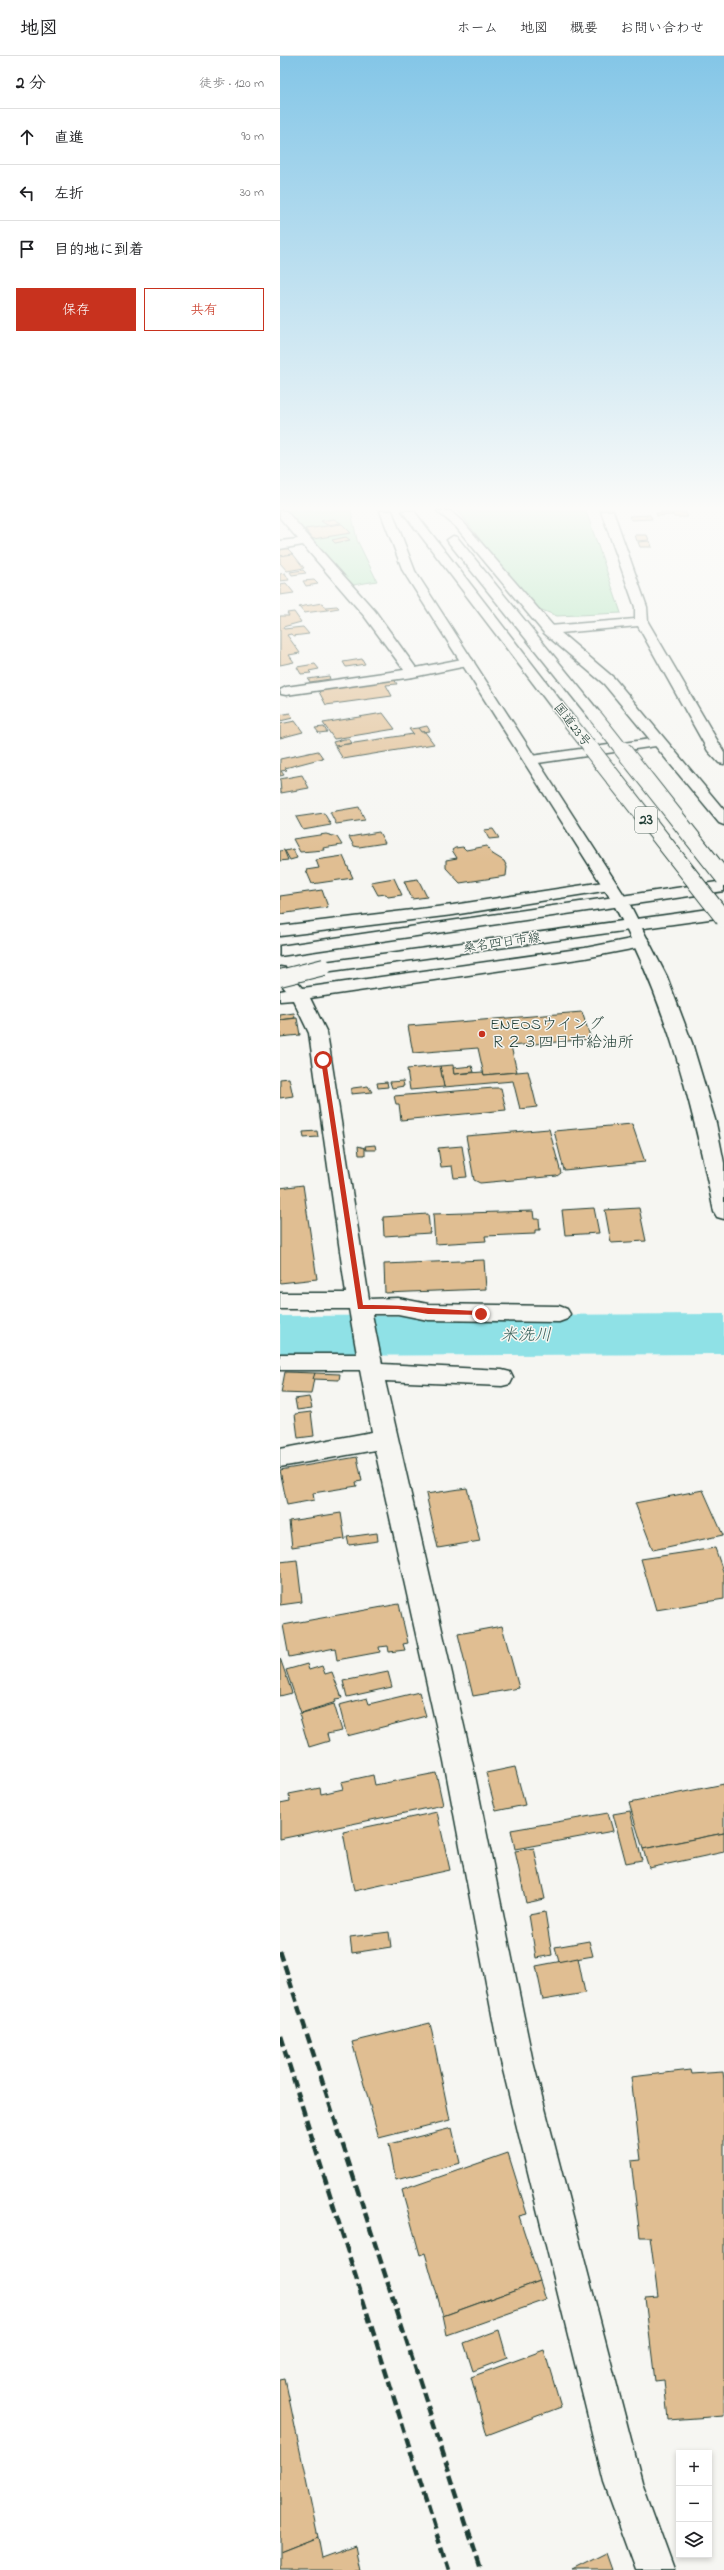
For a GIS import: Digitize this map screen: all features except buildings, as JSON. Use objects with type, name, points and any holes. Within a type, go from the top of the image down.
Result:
[{"type":"main road","points":[[380,628],[413,673]]},
{"type":"main road","points":[[446,628],[620,901],[658,977],[683,1043],[706,1123],[724,1212]]},
{"type":"main road","name":"国道23号","points":[[498,628],[724,919]]},
{"type":"main road","name":"国道23号","points":[[525,628],[724,878]]},
{"type":"main road","points":[[549,630],[569,628]]},
{"type":"main road","points":[[646,628],[721,754]]},
{"type":"main road","points":[[549,630],[609,681],[724,820]]},
{"type":"main road","points":[[282,689],[413,673],[467,662]]},
{"type":"main road","points":[[531,760],[658,742]]},
{"type":"main road","points":[[280,931],[453,910],[610,886]]},
{"type":"main road","name":"桑名四日市線","points":[[280,951],[724,886]]},
{"type":"main road","name":"桑名四日市線","points":[[280,978],[324,967],[637,933],[724,912]]},
{"type":"main road","points":[[280,996],[585,953],[637,933]]},
{"type":"main road","points":[[280,972],[300,994],[318,1033],[360,1307],[371,1367],[385,1439],[458,1761],[518,2062],[623,2482],[655,2570]]},
{"type":"main road","points":[[280,1301],[360,1307],[398,1306],[428,1312],[559,1314]]},
{"type":"main road","points":[[280,1362],[371,1367],[502,1378]]},
{"type":"main road","points":[[280,1458],[385,1439]]},
{"type":"waterway","name":"米洗川","points":[[280,1336],[724,1334]]},
{"type":"railway","points":[[280,1951],[481,2570]]},
{"type":"railway","points":[[280,2036],[448,2570]]},
{"type":"place","name":"ENEOSウイング Ｒ２３四日市給油所","points":[[482,1034]]},
{"type":"route","points":[[323,1060],[360,1307],[398,1306],[428,1312],[481,1314]]}]
